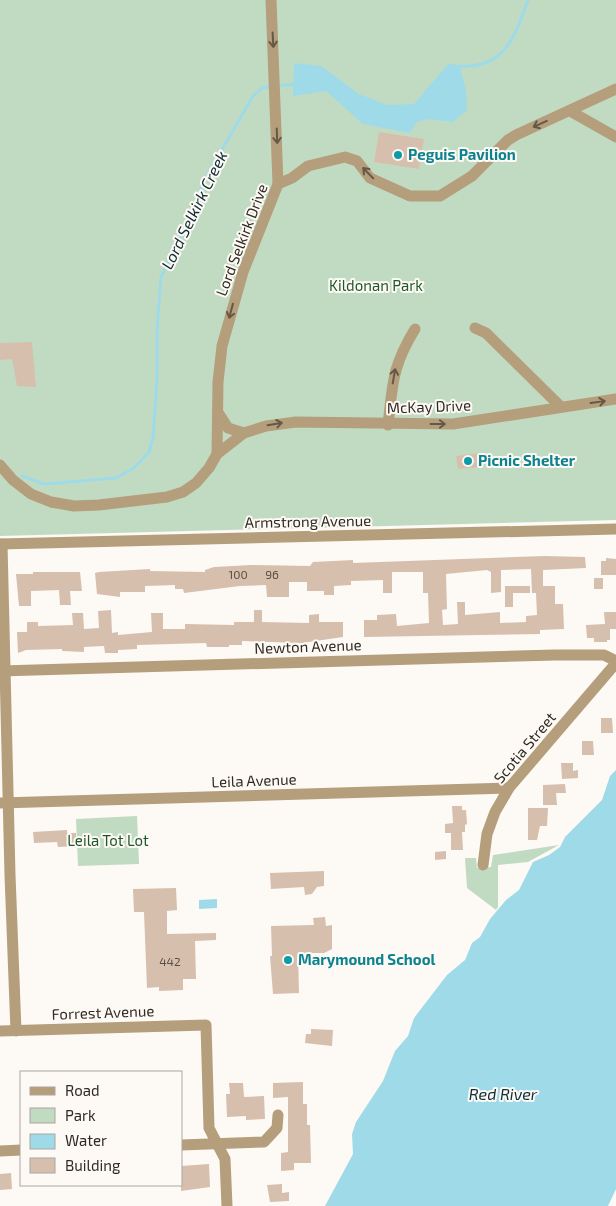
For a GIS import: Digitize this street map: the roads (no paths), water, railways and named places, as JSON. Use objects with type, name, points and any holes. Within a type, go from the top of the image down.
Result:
[{"type":"street","points":[[271,0],[278,184]]},
{"type":"street","name":"Lord Selkirk Drive","points":[[217,454],[218,382],[222,346],[243,272],[278,184],[292,178],[308,166],[345,157],[357,161],[370,178],[410,196],[440,196],[472,176],[508,140],[616,89]]},
{"type":"street","points":[[570,111],[616,137]]},
{"type":"street","points":[[475,328],[486,333],[561,407]]},
{"type":"street","points":[[388,425],[393,375],[402,351],[415,329]]},
{"type":"street","name":"McKay Drive","points":[[0,465],[31,494],[51,502],[74,506],[99,505],[167,497],[182,492],[196,483],[217,454],[244,434],[266,426],[296,422],[388,425],[453,424],[616,399]]},
{"type":"street","points":[[219,414],[228,428],[244,434]]},
{"type":"street","name":"Armstrong Avenue","points":[[1,544],[616,529]]},
{"type":"street","points":[[1,544],[4,803],[16,1031]]},
{"type":"street","name":"Newton Avenue","points":[[3,670],[555,655],[604,655],[616,662]]},
{"type":"street","name":"Scotia Street","points":[[483,865],[487,834],[495,812],[509,788],[616,662]]},
{"type":"street","name":"Leila Avenue","points":[[4,803],[509,788]]},
{"type":"street","name":"Forrest Avenue","points":[[0,1031],[206,1025],[209,1128],[216,1144]]},
{"type":"street","points":[[182,1145],[264,1142],[277,1128],[278,1115]]},
{"type":"street","points":[[216,1144],[225,1158],[227,1206]]},
{"type":"street","points":[[0,1151],[20,1150]]},
{"type":"water","points":[[294,63],[321,66],[359,94],[387,105],[414,104],[449,63],[460,66],[466,91],[467,110],[453,122],[428,119],[417,122],[410,133],[363,124],[326,91],[293,96]]},
{"type":"water","name":"Red River","points":[[616,770],[616,1189],[608,1206],[325,1206],[353,1154],[352,1134],[356,1122],[383,1081],[395,1051],[408,1036],[414,1018],[447,975],[465,960],[472,943],[480,937],[490,919],[506,900],[519,890],[533,862],[549,855],[560,847],[565,837],[602,800],[610,776]]},
{"type":"water","points":[[217,899],[217,908],[199,909],[199,900]]},
{"type":"waterway","name":"Lord Selkirk Creek","points":[[457,68],[460,66],[475,66],[488,62],[498,56],[513,37],[528,0]]},
{"type":"waterway","name":"Lord Selkirk Creek","points":[[277,86],[296,84]]},
{"type":"waterway","name":"Lord Selkirk Creek","points":[[22,476],[44,484],[116,478],[134,468],[149,452],[153,438],[161,277],[191,217],[204,181],[253,96],[262,88],[271,87]]},
{"type":"place","name":"Peguis Pavilion","points":[[398,155]]},
{"type":"place","name":"Picnic Shelter","points":[[468,461]]},
{"type":"place","name":"Marymound School","points":[[288,960]]},
{"type":"park label","name":"Kildonan Park","points":[[376,286]]},
{"type":"park label","name":"Leila Tot Lot","points":[[108,841]]}]
